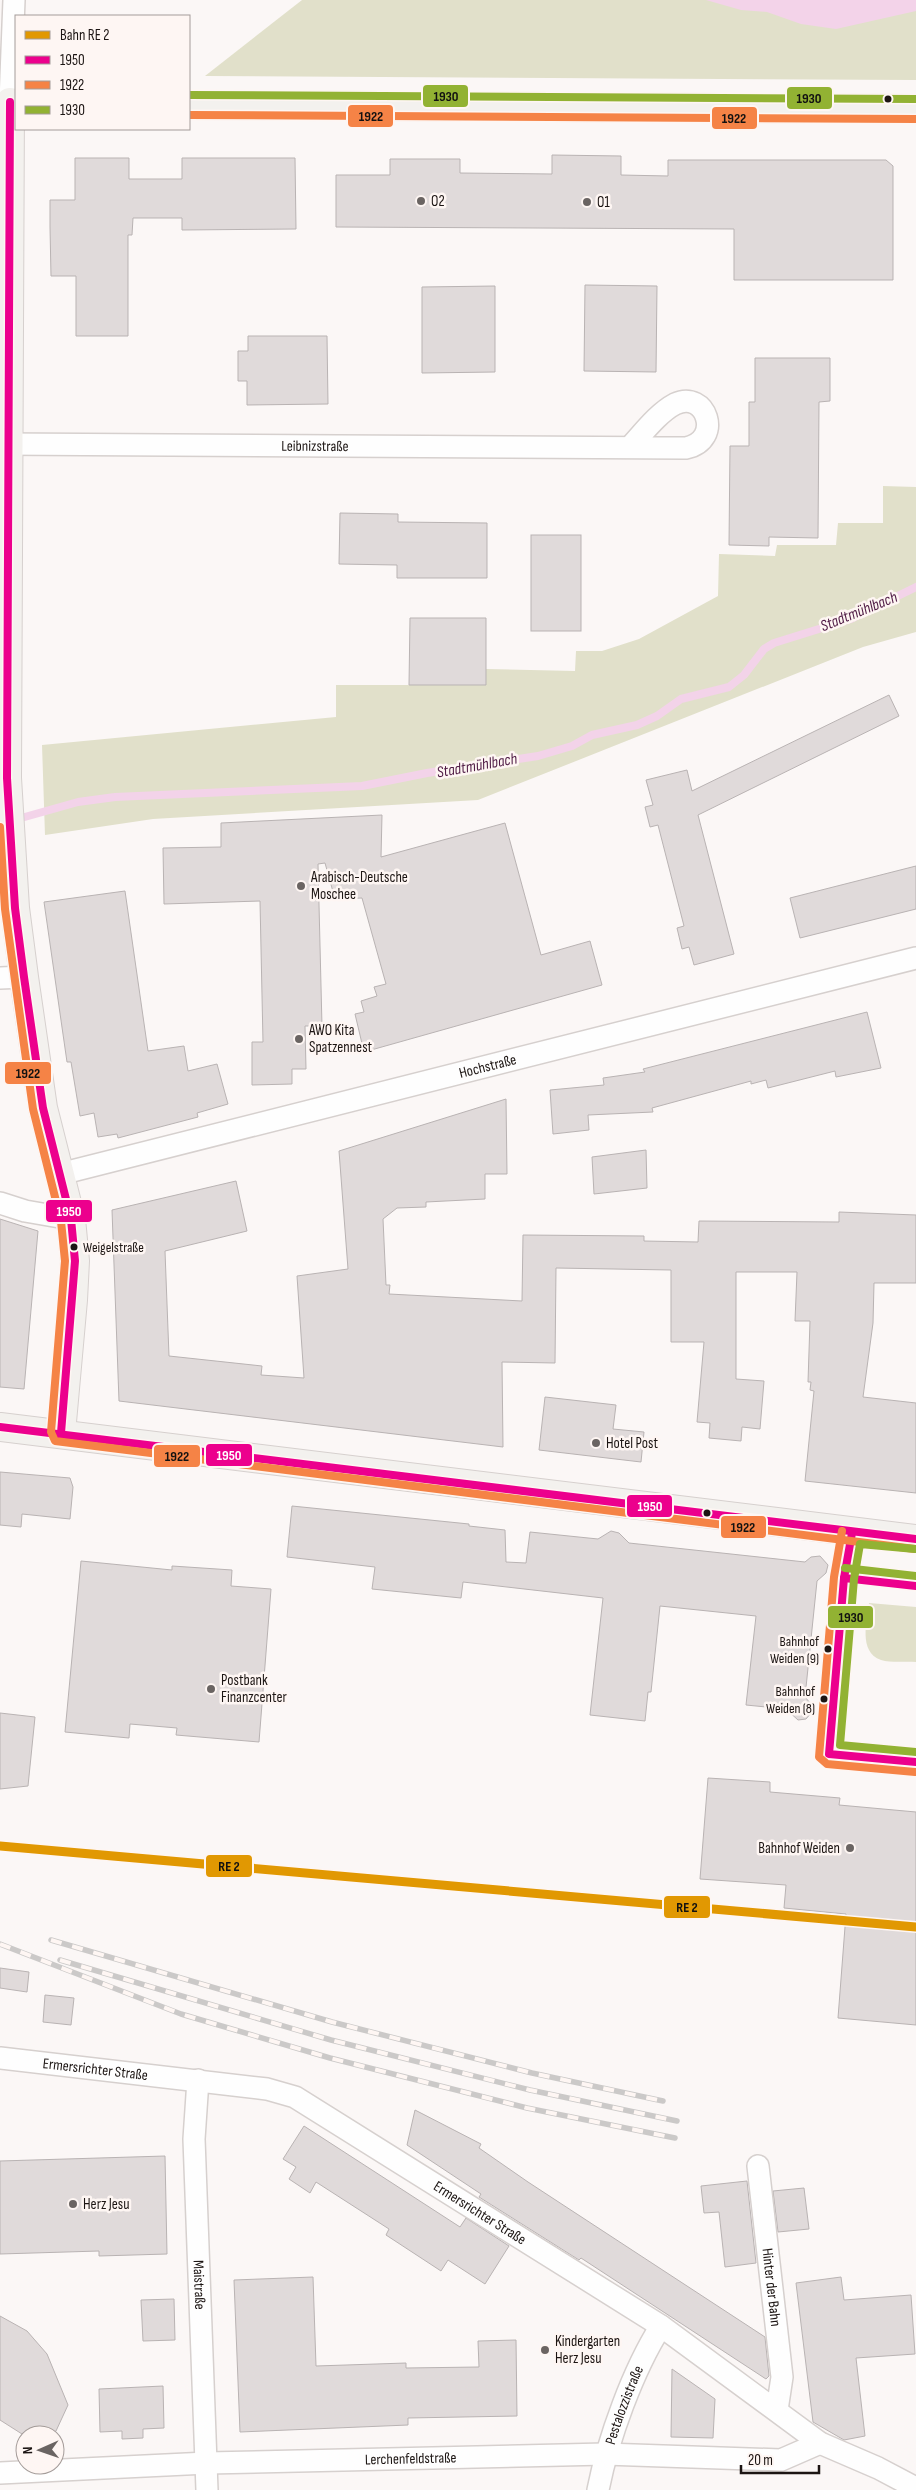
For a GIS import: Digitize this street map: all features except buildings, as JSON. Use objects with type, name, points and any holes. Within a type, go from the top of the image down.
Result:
[{"type":"street","points":[[14,0],[9,102],[3,444],[6,778],[11,860],[12,978],[71,1219],[75,1261],[61,1433]]},
{"type":"street","points":[[190,105],[916,109]]},
{"type":"street","name":"Leibnizstraße","points":[[3,444],[630,447]]},
{"type":"street","name":"Hochstraße","points":[[60,1174],[916,958]]},
{"type":"street","points":[[0,1203],[25,1211],[71,1219]]},
{"type":"street","points":[[0,1427],[916,1539]]},
{"type":"street","name":"Ermersrichter Straße","points":[[0,2058],[267,2089],[295,2097],[661,2326],[777,2410],[820,2444],[878,2468],[916,2488]]},
{"type":"street","name":"Maistraße","points":[[198,2080],[194,2139],[207,2490]]},
{"type":"street","name":"Hinter der Bahn","points":[[758,2166],[782,2377],[777,2410]]},
{"type":"street","name":"Pestalozzistraße","points":[[598,2490],[605,2454],[648,2347],[661,2326]]},
{"type":"street","name":"Lerchenfeldstraße","points":[[0,2473],[207,2463],[605,2454],[780,2460],[820,2444]]},
{"type":"green space","points":[[302,0],[916,0],[916,80],[205,76]]},
{"type":"green space","points":[[883,486],[916,487],[916,632],[863,647],[478,800],[153,819],[45,835],[42,745],[336,717],[336,685],[486,685],[486,669],[575,671],[576,651],[602,651],[639,639],[718,596],[719,554],[775,556],[777,545],[836,545],[838,523],[883,523]]},
{"type":"green space","points":[[869,1603],[916,1607],[916,1662],[881,1660],[869,1650],[866,1626]]},
{"type":"shaded area","points":[[706,0],[916,0],[916,11],[836,29],[801,24],[767,12],[741,10]]},
{"type":"waterway","name":"Stadtmühlbach","points":[[14,820],[78,802],[115,797],[362,786],[427,773],[538,756],[572,746],[592,735],[637,725],[657,716],[681,699],[729,687],[744,675],[764,649],[774,643],[851,619],[916,587]]},
{"type":"railway","points":[[51,1940],[332,2022],[532,2073],[663,2101]]},
{"type":"railway","points":[[0,1944],[181,2014],[330,2058],[527,2108],[675,2138]]},
{"type":"railway","points":[[60,1960],[331,2040],[530,2090],[677,2121]]},
{"type":"transit line","name":"1930","points":[[190,95],[916,99]]},
{"type":"transit line","name":"1950","points":[[10,102],[7,778],[15,908],[24,977],[43,1108],[71,1219],[75,1261],[61,1433]]},
{"type":"transit line","name":"1922","points":[[190,115],[916,119]]},
{"type":"transit line","name":"1922","points":[[0,827],[5,909],[33,1109],[61,1221],[65,1261],[51,1432],[55,1441],[915,1549]]},
{"type":"transit line","name":"1950","points":[[0,1427],[916,1539]]},
{"type":"transit line","name":"1922","points":[[842,1531],[834,1577],[819,1757],[827,1764],[915,1772]]},
{"type":"transit line","name":"1950","points":[[852,1533],[844,1578],[829,1754],[916,1762]]},
{"type":"transit line","name":"1930","points":[[915,1549],[860,1544],[854,1579],[840,1745],[916,1752]]},
{"type":"transit line","name":"1930","points":[[845,1568],[916,1576]]},
{"type":"transit line","name":"1950","points":[[844,1578],[916,1586]]},
{"type":"transit line","points":[[0,1846],[916,1927]]},
{"type":"place","name":"O2","points":[[421,201]]},
{"type":"place","name":"O1","points":[[587,202]]},
{"type":"place","name":"Arabisch-Deutsche Moschee","points":[[301,886]]},
{"type":"place","name":"AWO Kita Spatzennest","points":[[299,1039]]},
{"type":"place","name":"Weigelstraße","points":[[74,1247]]},
{"type":"place","name":"Hotel Post","points":[[596,1443]]},
{"type":"place","name":"Bahnhof Weiden (9)","points":[[828,1649]]},
{"type":"place","name":"Postbank Finanzcenter","points":[[211,1689]]},
{"type":"place","name":"Bahnhof Weiden (8)","points":[[824,1699]]},
{"type":"place","name":"Bahnhof Weiden","points":[[850,1848]]},
{"type":"place","name":"Herz Jesu","points":[[73,2204]]},
{"type":"place","name":"Kindergarten Herz Jesu","points":[[545,2350]]}]
